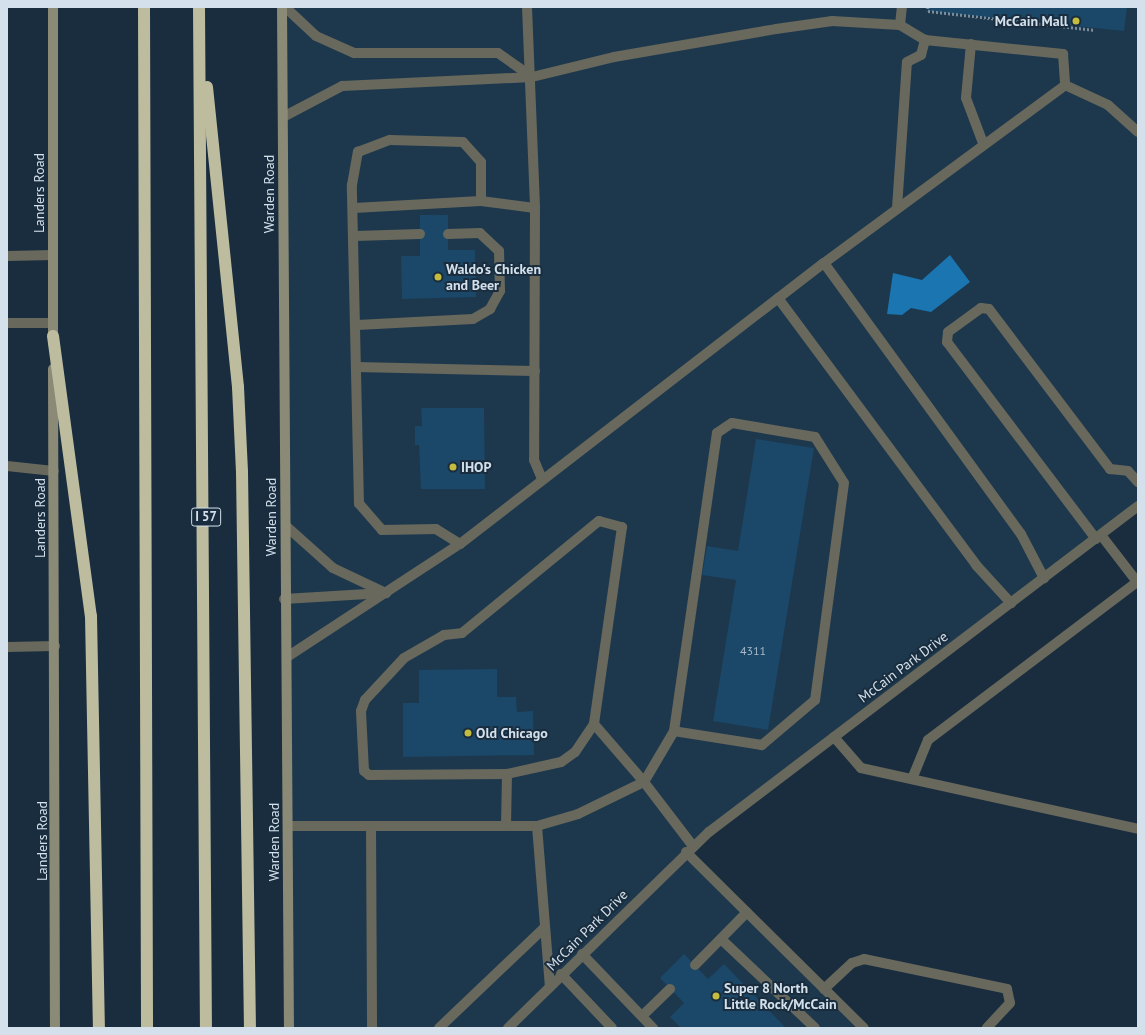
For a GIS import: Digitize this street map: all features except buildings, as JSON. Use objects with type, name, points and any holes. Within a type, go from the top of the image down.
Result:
[{"type":"highway","points":[[144,7],[147,1028]]},
{"type":"highway","points":[[199,9],[238,387],[242,472],[250,1028]]},
{"type":"highway","name":"I 57","points":[[199,9],[206,1028]]},
{"type":"highway","points":[[53,336],[91,616],[99,1028]]},
{"type":"main road","name":"Landers Road","points":[[53,7],[55,1028]]},
{"type":"main road","name":"Warden Road","points":[[282,7],[286,526],[284,599],[287,657],[289,1028]]},
{"type":"street","points":[[285,7],[316,36],[354,53],[498,53],[532,77]]},
{"type":"street","points":[[528,7],[532,77],[535,208],[534,460],[542,479]]},
{"type":"street","points":[[900,25],[902,7]]},
{"type":"street","points":[[283,116],[342,86],[532,77],[614,57],[776,28],[832,21],[900,25],[925,40],[1063,54],[1064,85]]},
{"type":"street","points":[[897,208],[907,62],[921,55],[925,40]]},
{"type":"street","points":[[972,44],[966,98],[983,144]]},
{"type":"street","points":[[1064,85],[1108,105],[1138,132]]},
{"type":"street","points":[[287,657],[460,544],[542,479],[824,263],[1064,85]]},
{"type":"street","points":[[460,544],[436,529],[382,530],[359,504],[357,325],[352,185],[358,152],[390,140],[463,142],[481,162],[481,202]]},
{"type":"street","points":[[354,208],[481,202],[535,208]]},
{"type":"street","points":[[357,325],[473,319],[490,309],[500,291],[499,251],[480,233],[448,234]]},
{"type":"street","points":[[355,236],[420,234]]},
{"type":"street","points":[[7,256],[53,254]]},
{"type":"street","points":[[824,263],[1022,534],[1044,578]]},
{"type":"street","points":[[778,298],[976,565],[1011,603]]},
{"type":"street","points":[[912,779],[928,740],[1138,583],[1099,537],[947,342],[948,332],[981,308],[990,309],[1110,469],[1128,470],[1138,482]]},
{"type":"street","points":[[7,323],[53,323]]},
{"type":"street","points":[[357,367],[535,371]]},
{"type":"street","points":[[288,826],[537,826],[578,814],[644,782],[674,731],[718,433],[732,423],[815,437],[844,483],[815,700],[762,746],[674,731]]},
{"type":"street","points":[[7,466],[54,471]]},
{"type":"street","name":"McCain Park Drive","points":[[508,1028],[561,974],[690,849],[834,737],[1138,506]]},
{"type":"street","points":[[599,520],[622,527],[594,724],[575,752],[561,762],[507,774],[369,775],[364,771],[362,718],[365,700],[404,658],[444,635],[462,633],[599,520]]},
{"type":"street","points":[[286,526],[333,568],[386,593]]},
{"type":"street","points":[[284,599],[386,593]]},
{"type":"street","points":[[7,647],[55,646]]},
{"type":"street","points":[[594,724],[644,782],[690,849],[747,912],[864,1028]]},
{"type":"street","points":[[834,737],[862,768],[1138,828]]},
{"type":"street","points":[[506,826],[507,774]]},
{"type":"street","points":[[371,826],[372,1028]]},
{"type":"street","points":[[537,826],[550,986]]},
{"type":"street","points":[[695,965],[747,912]]},
{"type":"street","points":[[440,1028],[545,927]]},
{"type":"street","points":[[721,939],[815,1028]]},
{"type":"street","points":[[582,954],[653,1028]]},
{"type":"street","points":[[824,989],[852,963],[864,959],[1007,989],[1010,1003],[987,1028]]},
{"type":"street","points":[[561,974],[612,1028]]},
{"type":"street","points":[[642,1016],[670,989]]},
{"type":"path","points":[[928,7],[928,12],[1095,30]]},
{"type":"shaded area","name":"McCain Mall","points":[[278,7],[1138,7],[1138,508],[686,852],[864,1028],[289,1028]]},
{"type":"water","points":[[950,255],[970,282],[931,312],[911,308],[902,315],[887,314],[893,273],[922,280]]},
{"type":"place","name":"McCain Mall","points":[[1076,21]]},
{"type":"place","name":"Waldo's Chicken and Beer","points":[[438,277]]},
{"type":"place","name":"IHOP","points":[[453,467]]},
{"type":"place","name":"Old Chicago","points":[[468,733]]},
{"type":"place","name":"Super 8 North Little Rock/McCain","points":[[716,996]]}]
